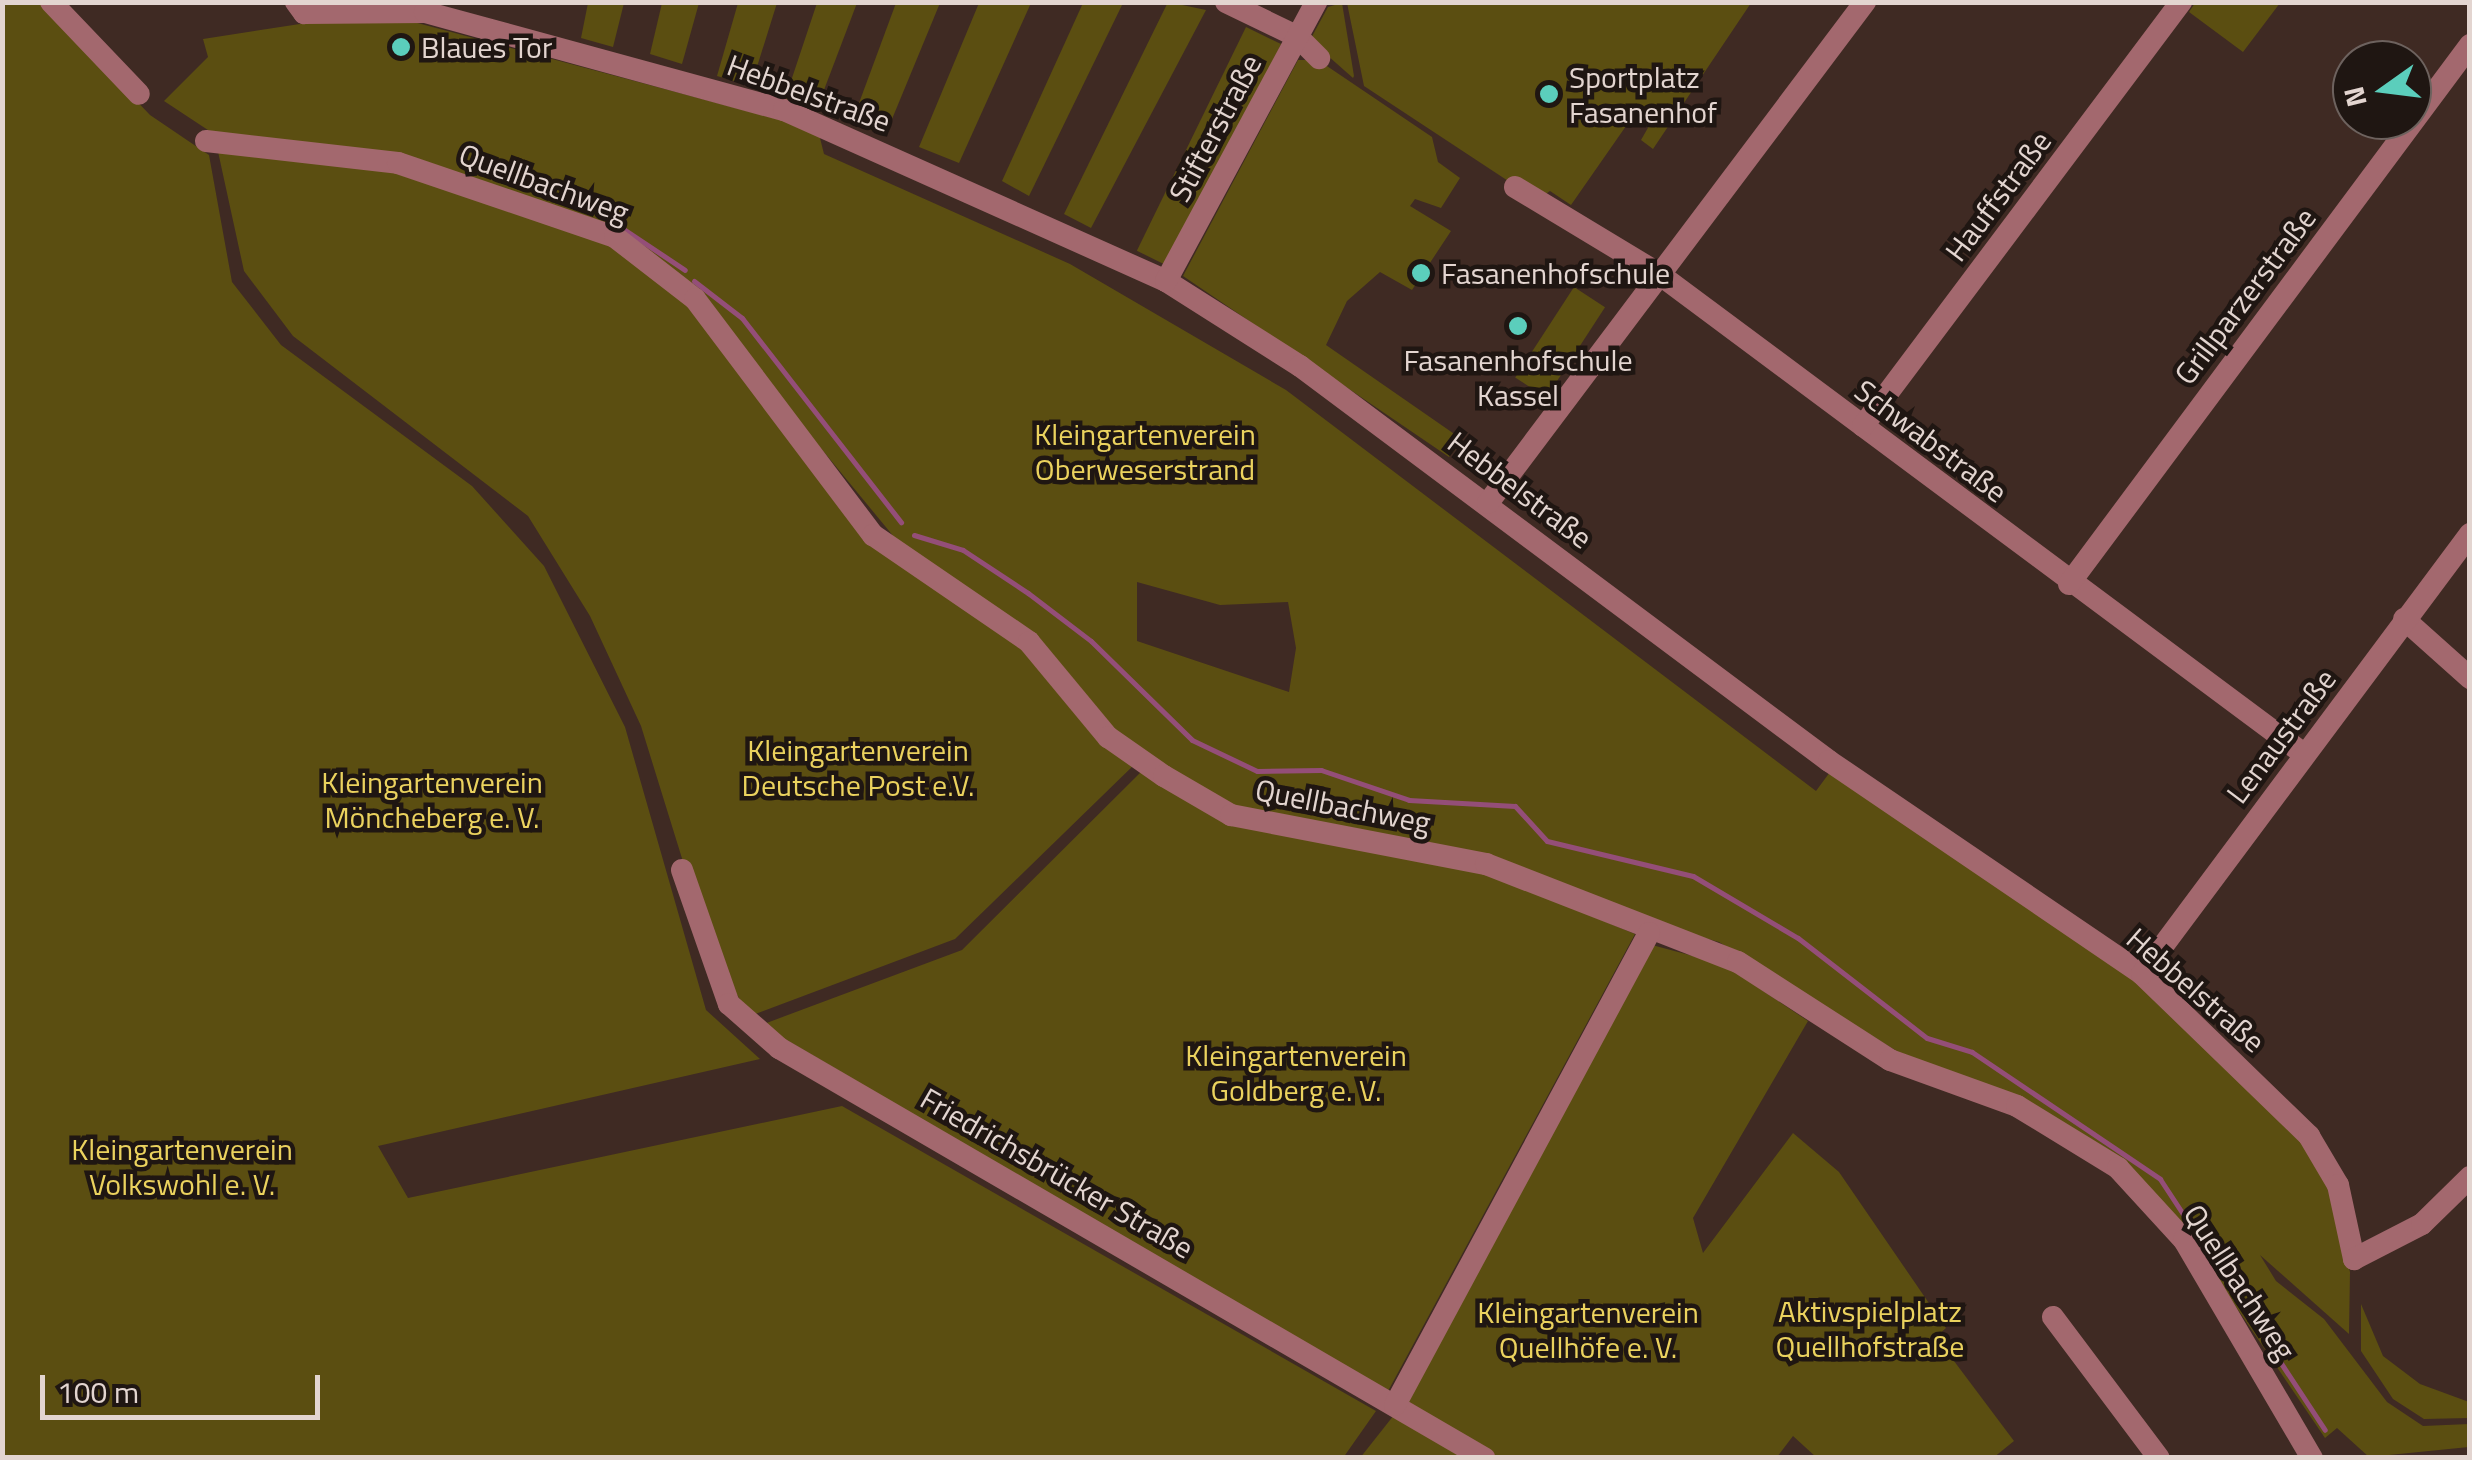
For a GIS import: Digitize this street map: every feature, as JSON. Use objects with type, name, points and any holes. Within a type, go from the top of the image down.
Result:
[{"type":"street","points":[[51,2],[139,94]]},
{"type":"street","name":"Hebbelstraße","points":[[296,2],[304,13],[425,12],[784,110],[1166,282],[1488,502],[1829,761],[2142,974],[2309,1136],[2338,1185],[2354,1259],[2422,1224],[2470,1177]]},
{"type":"street","points":[[1226,2],[1298,37],[1319,58]]},
{"type":"street","name":"Stifterstraße","points":[[1166,282],[1316,2]]},
{"type":"street","points":[[1488,502],[1865,2]]},
{"type":"street","name":"Hauffstraße","points":[[1863,426],[2181,2]]},
{"type":"street","name":"Grillparzerstraße","points":[[2069,584],[2470,45]]},
{"type":"street","name":"Quellbachweg","points":[[206,141],[398,162],[614,237],[695,299],[872,535],[1048,658],[1108,737],[1164,776],[1232,815],[1486,864],[1649,933],[1738,962],[1890,1060],[2017,1106],[2118,1168],[2184,1240],[2312,1458]]},
{"type":"street","name":"Schwabstraße","points":[[1515,188],[1659,274],[2069,584],[2304,754]]},
{"type":"street","name":"Lenaustraße","points":[[2142,974],[2470,534]]},
{"type":"street","points":[[2404,619],[2470,678]]},
{"type":"street","name":"Friedrichsbrücker Straße","points":[[682,870],[729,1004],[779,1048],[1484,1458]]},
{"type":"street","points":[[1395,1405],[1649,933]]},
{"type":"street","points":[[2053,1317],[2159,1458]]},
{"type":"green space","points":[[42,2],[150,115],[209,155],[232,282],[281,345],[472,486],[544,566],[625,727],[706,1010],[760,1059],[378,1146],[408,1198],[842,1106],[1376,1411],[1343,1458],[3,1458],[2,3]]},
{"type":"green space","points":[[1168,2],[1206,10],[1091,228],[1064,214]]},
{"type":"green space","points":[[2195,2],[2280,3],[2243,52],[2189,12]]},
{"type":"green space","points":[[588,3],[624,3],[613,47],[581,38]]},
{"type":"green space","points":[[662,3],[699,3],[682,64],[650,54]]},
{"type":"green space","points":[[738,3],[777,3],[751,86],[717,76]]},
{"type":"green space","points":[[817,3],[857,3],[816,111],[785,99]]},
{"type":"green space","points":[[896,3],[940,3],[885,136],[852,122]]},
{"type":"green space","points":[[979,3],[1031,3],[959,163],[919,147]]},
{"type":"green space","points":[[1083,3],[1123,3],[1029,196],[1002,181]]},
{"type":"green space","points":[[1342,3],[1353,78],[1310,40],[1328,7]]},
{"type":"green space","name":"Sportplatz Fasanenhof","points":[[1347,3],[1751,3],[1653,149],[1641,140],[1649,126],[1633,116],[1571,205],[1550,191],[1537,200],[1364,86]]},
{"type":"green space","name":"Kleingartenverein Oberweserstrand","points":[[326,20],[410,21],[818,130],[824,154],[1070,264],[1286,390],[1816,791],[1830,772],[2137,981],[2303,1143],[2328,1183],[2350,1272],[2349,1334],[2260,1255],[2276,1281],[2324,1319],[2387,1402],[2423,1426],[2469,1424],[2469,1447],[2369,1457],[2337,1428],[2325,1438],[2190,1239],[2120,1160],[1900,1053],[1719,942],[1231,808],[1110,731],[1050,651],[899,543],[678,275],[401,156],[217,136],[164,101],[208,57],[203,39]],"holes":[[[1137,582],[1220,605],[1288,602],[1296,648],[1289,692],[1137,641]]]},
{"type":"green space","points":[[1246,27],[1281,44],[1172,268],[1137,251]]},
{"type":"green space","points":[[1298,60],[1318,60],[1432,137],[1438,162],[1460,178],[1441,208],[1415,199],[1410,206],[1451,231],[1412,290],[1380,272],[1347,301],[1326,345],[1463,440],[1449,457],[1183,276]]},
{"type":"green space","name":"Kleingartenverein Deutsche Post e.V.","points":[[217,147],[404,168],[603,236],[659,271],[828,484],[1027,650],[1136,763],[955,939],[750,1016],[711,952],[641,726],[590,616],[528,516],[293,336],[244,271]]},
{"type":"green space","points":[[1574,287],[1605,307],[1546,398],[1515,378]]},
{"type":"green space","name":"Kleingartenverein Goldberg e. V.","points":[[1145,768],[1230,818],[1483,871],[1635,934],[1387,1393],[761,1025],[962,950]]},
{"type":"green space","name":"Aktivspielplatz Quellhofstraße","points":[[1652,945],[1723,964],[1808,1021],[1693,1218],[1703,1253],[1793,1133],[1839,1172],[1946,1328],[1936,1337],[2014,1441],[1993,1458],[1816,1457],[1793,1436],[1777,1457],[1495,1457],[1404,1403]]},
{"type":"green space","points":[[2361,1304],[2383,1356],[2420,1384],[2469,1402],[2469,1418],[2424,1419],[2393,1399],[2361,1351]]},
{"type":"green space","name":"Kleingartenverein Quellhöfe e. V.","points":[[1394,1415],[1465,1458],[1360,1458]]},
{"type":"waterway","points":[[619,226],[685,270]]},
{"type":"waterway","points":[[694,281],[742,318],[901,522]]},
{"type":"waterway","points":[[914,535],[963,550],[1028,593],[1091,641],[1192,740],[1257,771],[1321,770],[1409,800],[1515,806],[1547,841],[1693,876],[1798,938],[1927,1038],[1972,1052],[2160,1179],[2325,1430]]},
{"type":"place","name":"Blaues Tor","points":[[401,47]]},
{"type":"place","name":"Sportplatz Fasanenhof","points":[[1549,94]]},
{"type":"place","name":"Fasanenhofschule","points":[[1421,273]]},
{"type":"place","name":"Fasanenhofschule Kassel","points":[[1518,326]]},
{"type":"park label","name":"Kleingartenverein Möncheberg e. V.","points":[[432,799]]},
{"type":"park label","name":"Kleingartenverein Volkswohl e. V.","points":[[182,1166]]}]
